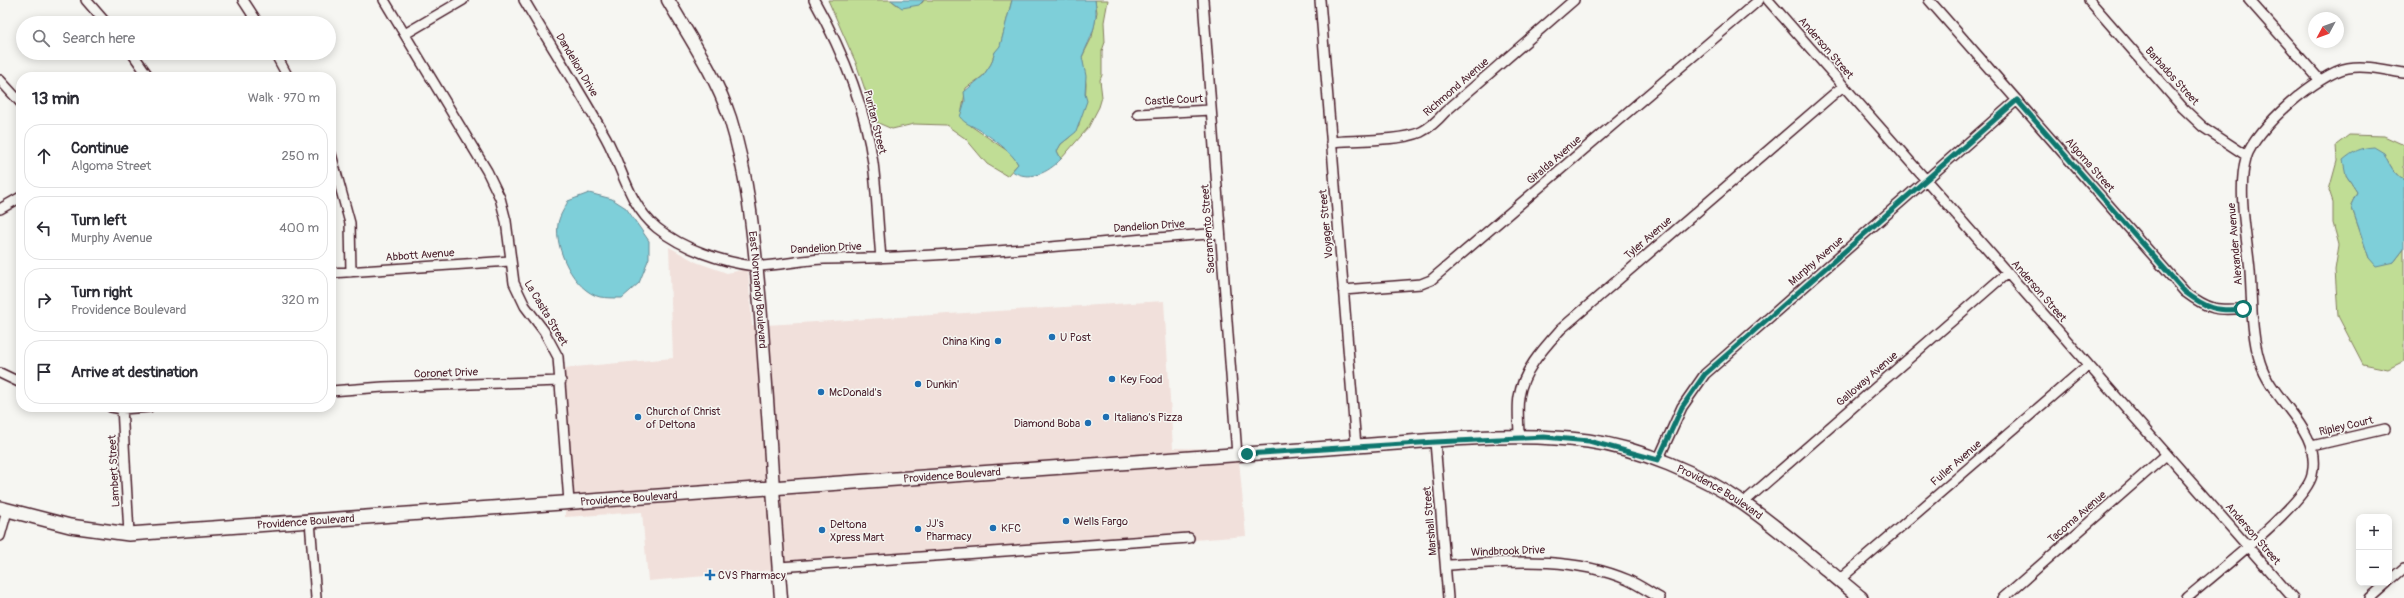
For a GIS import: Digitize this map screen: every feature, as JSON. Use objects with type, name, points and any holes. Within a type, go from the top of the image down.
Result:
[{"type":"main road","name":"Providence Boulevard","points":[[3,509],[70,526],[129,534],[1356,446],[1519,437],[1589,441],[1658,460],[1683,470],[1743,503],[1861,598]]},
{"type":"street","points":[[86,0],[100,16]]},
{"type":"street","points":[[244,0],[254,16]]},
{"type":"street","name":"La Casita Street","points":[[384,0],[487,171],[500,198],[506,221],[514,283],[522,300],[544,331],[558,357],[569,502]]},
{"type":"street","points":[[405,34],[463,0]]},
{"type":"street","name":"Dandelion Drive","points":[[524,0],[607,140],[626,188],[637,207],[656,228],[678,242],[709,255],[756,266],[807,259],[881,258],[1220,233]]},
{"type":"street","name":"East Normandy Boulevard","points":[[668,0],[706,65],[729,116],[744,166],[756,266],[772,489],[782,598]]},
{"type":"street","name":"Puritan Street","points":[[814,0],[828,24],[851,78],[866,130],[873,163],[881,258]]},
{"type":"street","name":"Sacramento Street","points":[[1203,0],[1210,110],[1237,455]]},
{"type":"street","name":"Voyager Street","points":[[1320,0],[1356,446]]},
{"type":"street","name":"Richmond Avenue","points":[[1331,142],[1408,136],[1421,132],[1435,124],[1445,112],[1574,0]]},
{"type":"street","name":"Giralda Avenue","points":[[1343,290],[1421,284],[1432,280],[1759,0]]},
{"type":"street","name":"Anderson Street","points":[[1768,0],[2293,598]]},
{"type":"street","name":"Algoma Street","points":[[1929,0],[2185,292],[2197,301],[2222,311],[2252,308]]},
{"type":"street","name":"Barbados Street","points":[[2090,0],[2183,108],[2203,127],[2246,156]]},
{"type":"street","points":[[2250,0],[2319,79]]},
{"type":"street","points":[[137,60],[145,72]]},
{"type":"street","points":[[278,60],[285,72]]},
{"type":"street","name":"Alexander Avenue","points":[[2187,598],[2287,512],[2306,490],[2312,476],[2314,460],[2312,446],[2304,427],[2273,391],[2264,373],[2256,346],[2243,195],[2246,156],[2256,139],[2268,124],[2319,79],[2337,71],[2357,67],[2404,73]]},
{"type":"street","points":[[0,80],[16,98]]},
{"type":"street","name":"Tyler Avenue","points":[[1519,437],[1519,396],[1526,376],[1540,352],[1561,329],[1843,86]]},
{"type":"street","name":"Murphy Avenue","points":[[1658,460],[1682,407],[1705,374],[2017,100]]},
{"type":"street","name":"Castle Court","points":[[1138,114],[1210,110]]},
{"type":"street","points":[[336,172],[350,223],[351,272]]},
{"type":"street","points":[[0,209],[16,199]]},
{"type":"street","name":"Abbott Avenue","points":[[336,273],[510,261]]},
{"type":"street","name":"Galloway Avenue","points":[[1743,503],[2007,273]]},
{"type":"street","name":"Fuller Avenue","points":[[1839,580],[2088,365]]},
{"type":"street","points":[[0,373],[16,381]]},
{"type":"street","name":"Coronet Drive","points":[[336,391],[383,387],[561,381]]},
{"type":"street","name":"Lambert Street","points":[[122,412],[129,534]]},
{"type":"street","name":"Ripley Court","points":[[2312,446],[2385,429]]},
{"type":"street","name":"Marshall Street","points":[[1435,442],[1448,598]]},
{"type":"street","name":"Tacoma Avenue","points":[[2003,598],[2166,455]]},
{"type":"street","points":[[0,536],[3,509]]},
{"type":"street","points":[[310,521],[316,598]]},
{"type":"street","points":[[779,567],[1189,538]]},
{"type":"street","name":"Windbrook Drive","points":[[1446,565],[1533,561],[1556,562],[1590,569],[1627,580],[1660,598]]},
{"type":"street","points":[[2392,578],[2404,568]]},
{"type":"street","points":[[2370,598],[2384,586]]},
{"type":"shaded area","points":[[669,247],[696,262],[727,273],[748,269],[752,325],[757,325],[767,484],[574,497],[564,368],[673,358]]},
{"type":"shaded area","points":[[1164,301],[1173,448],[1231,449],[777,484],[766,325]]},
{"type":"shaded area","points":[[1239,460],[1246,536],[1194,540],[1194,533],[783,562],[777,493]]},
{"type":"shaded area","points":[[768,494],[774,570],[648,581],[642,512],[565,517],[565,507]]},
{"type":"green space","points":[[828,0],[891,0],[897,5],[922,3],[924,0],[1012,0],[1000,47],[995,52],[991,64],[983,76],[966,88],[962,110],[971,126],[1012,154],[1018,164],[1007,176],[987,164],[966,139],[946,125],[914,124],[892,129],[876,122],[856,63]]},
{"type":"green space","points":[[1095,0],[1108,0],[1104,22],[1105,42],[1102,51],[1102,75],[1100,80],[1102,97],[1099,107],[1088,128],[1061,159],[1057,151],[1061,144],[1070,137],[1079,126],[1079,119],[1085,105],[1086,84],[1082,57],[1092,37],[1097,12]]},
{"type":"green space","points":[[2349,135],[2384,136],[2404,145],[2404,180],[2395,172],[2384,153],[2346,175],[2357,192],[2351,205],[2369,258],[2394,262],[2404,249],[2404,361],[2388,369],[2363,364],[2338,316],[2335,270],[2339,245],[2333,223],[2333,202],[2329,190],[2337,161],[2336,145]]},
{"type":"water","points":[[891,0],[924,0],[919,5],[902,8]]},
{"type":"water","points":[[1012,0],[1095,0],[1096,8],[1093,30],[1082,57],[1086,76],[1085,94],[1087,101],[1076,132],[1061,144],[1057,151],[1061,159],[1056,164],[1044,172],[1032,176],[1025,176],[1012,171],[1018,164],[1011,154],[994,140],[966,123],[960,117],[965,101],[964,92],[983,76],[991,64],[995,52],[1000,46]]},
{"type":"water","points":[[2374,147],[2384,153],[2395,172],[2404,180],[2404,249],[2394,262],[2376,266],[2369,258],[2351,205],[2357,192],[2346,175],[2343,160],[2357,150]]},
{"type":"water","points":[[589,193],[612,199],[626,208],[649,241],[649,258],[639,283],[622,298],[600,297],[591,293],[582,286],[574,278],[559,245],[558,224],[568,201]]},
{"type":"place","name":"U Post","points":[[1052,337]]},
{"type":"place","name":"China King","points":[[998,341]]},
{"type":"place","name":"Key Food","points":[[1112,379]]},
{"type":"place","name":"Dunkin'","points":[[918,384]]},
{"type":"place","name":"McDonald's","points":[[821,392]]},
{"type":"place","name":"Church of Christ of Deltona","points":[[638,417]]},
{"type":"place","name":"Italiano's Pizza","points":[[1106,417]]},
{"type":"place","name":"Diamond Boba","points":[[1088,423]]},
{"type":"place","name":"Wells Fargo","points":[[1066,521]]},
{"type":"place","name":"KFC","points":[[993,528]]},
{"type":"place","name":"JJ's Pharmacy","points":[[918,529]]},
{"type":"place","name":"Deltona Xpress Mart","points":[[822,530]]},
{"type":"place","name":"CVS Pharmacy","points":[[710,575]]},
{"type":"route","points":[[1247,454],[1356,446],[1544,437],[1589,441],[1658,460],[1682,407],[1705,374],[2017,100],[2185,292],[2197,301],[2222,311],[2243,309]]}]
